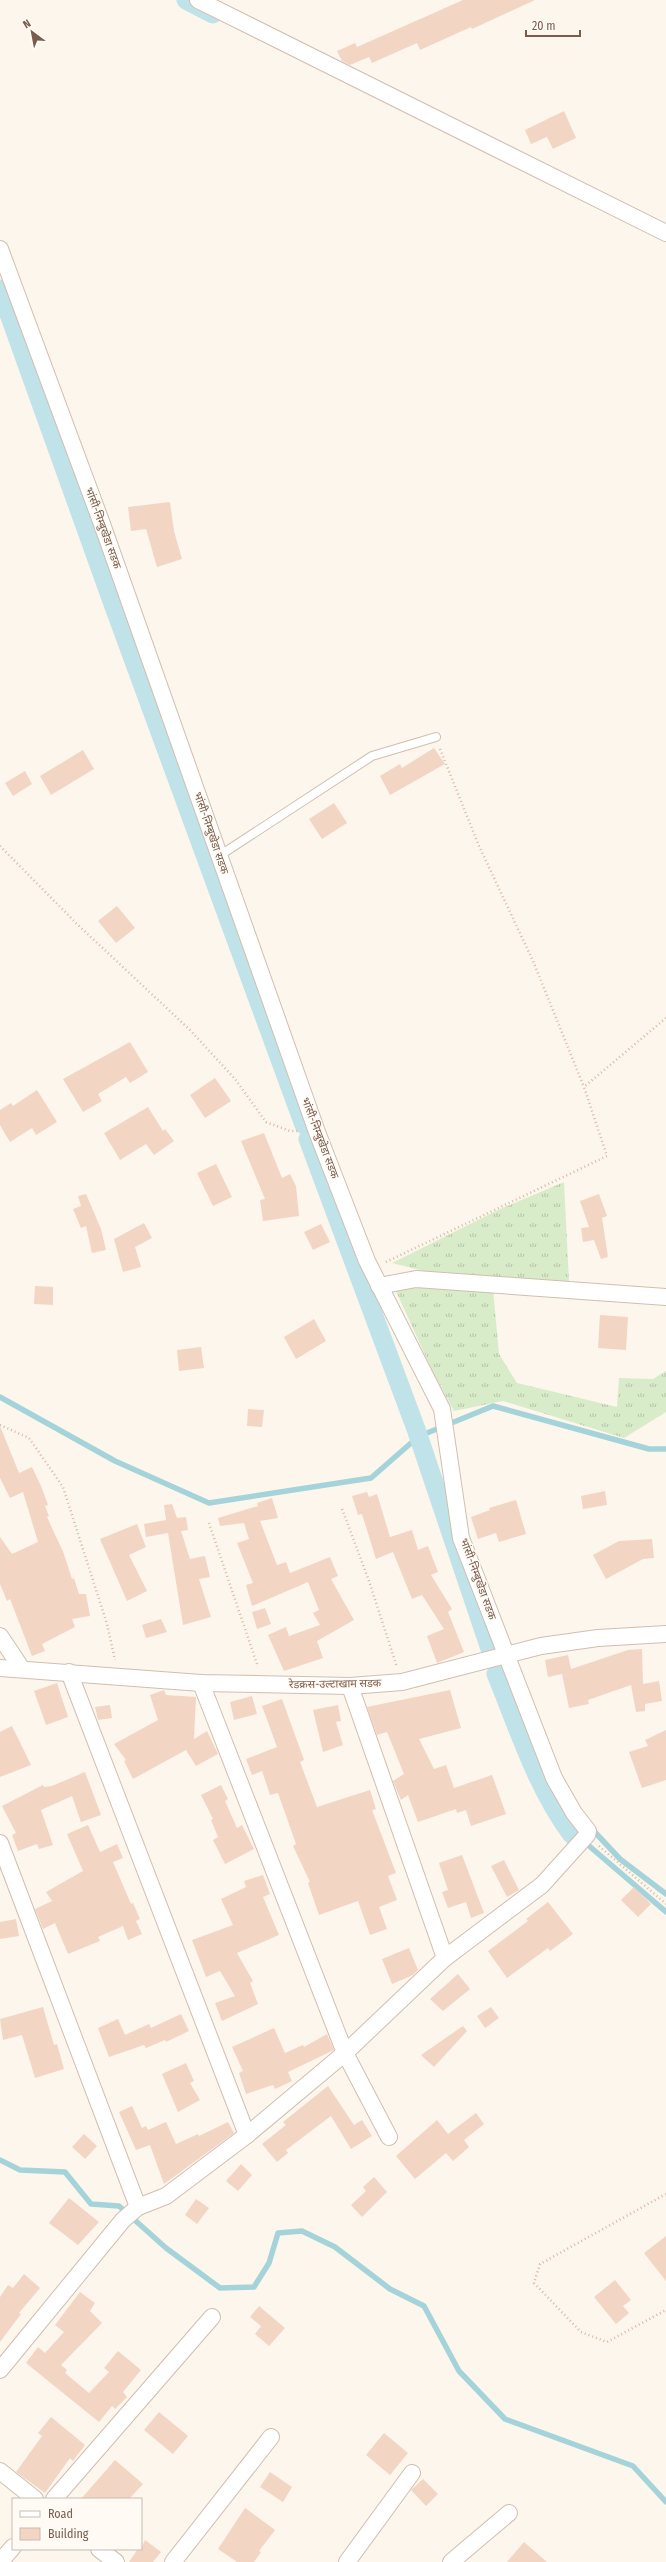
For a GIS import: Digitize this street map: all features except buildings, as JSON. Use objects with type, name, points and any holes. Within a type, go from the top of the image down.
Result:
[{"type":"street","points":[[198,0],[666,233]]},
{"type":"street","name":"भांसी-निम्बुखेडा सडक","points":[[0,249],[102,524],[317,1132],[379,1286],[442,1409],[461,1538],[554,1778],[574,1813],[588,1831],[587,1835]]},
{"type":"street","points":[[379,1286],[416,1279],[666,1297]]},
{"type":"street","name":"रेडक्रस-उल्टाखाम सडक","points":[[0,1668],[200,1683],[350,1686],[402,1682],[541,1646],[598,1638],[666,1634]]},
{"type":"street","points":[[0,1636],[22,1669]]},
{"type":"street","points":[[69,1672],[247,2135]]},
{"type":"street","points":[[200,1683],[345,2053],[389,2137]]},
{"type":"street","points":[[350,1686],[444,1958]]},
{"type":"street","points":[[0,2370],[123,2220],[138,2207],[166,2196],[247,2135],[345,2053],[444,1958],[542,1884],[587,1835]]},
{"type":"street","points":[[0,1843],[138,2207]]},
{"type":"street","points":[[55,2498],[212,2317]]},
{"type":"street","points":[[173,2562],[271,2437]]},
{"type":"street","points":[[0,2472],[34,2498]]},
{"type":"street","points":[[346,2562],[412,2473]]},
{"type":"street","points":[[451,2562],[509,2513]]},
{"type":"street","points":[[0,2562],[12,2548]]},
{"type":"street","points":[[100,2550],[116,2562]]},
{"type":"lane","points":[[219,856],[372,756],[436,737]]},
{"type":"path","points":[[368,1261],[386,1262],[607,1156],[584,1087],[533,961],[479,846],[436,737]]},
{"type":"path","points":[[0,846],[77,924],[190,1030],[235,1079],[266,1122],[290,1131],[317,1132]]},
{"type":"path","points":[[584,1087],[666,1018]]},
{"type":"path","points":[[0,1425],[29,1438],[63,1487],[107,1624],[119,1676]]},
{"type":"path","points":[[342,1509],[369,1581],[386,1638],[402,1682]]},
{"type":"path","points":[[209,1523],[264,1685]]},
{"type":"path","points":[[587,1835],[666,1904]]},
{"type":"path","points":[[666,2194],[540,2264],[534,2283],[581,2332],[607,2342],[666,2310]]},
{"type":"green space","points":[[564,1182],[569,1282],[439,1275],[392,1263],[500,1209]]},
{"type":"green space","points":[[394,1287],[493,1289],[499,1354],[517,1383],[617,1407],[619,1378],[653,1379],[666,1371],[666,1412],[624,1438],[503,1401],[454,1411],[433,1372]]},
{"type":"waterway","points":[[186,0],[213,14]]},
{"type":"waterway","points":[[0,289],[113,604],[304,1125]]},
{"type":"waterway","points":[[308,1139],[416,1429],[490,1649]]},
{"type":"waterway","points":[[0,1397],[115,1461],[209,1503],[371,1478],[411,1443],[427,1433],[493,1406],[649,1449],[666,1449]]},
{"type":"waterway","points":[[496,1674],[538,1777],[559,1816],[572,1835]]},
{"type":"waterway","points":[[591,1828],[620,1859],[666,1894]]},
{"type":"waterway","points":[[588,1845],[666,1912]]},
{"type":"waterway","points":[[0,2160],[20,2170],[65,2172],[91,2204],[119,2206],[166,2248],[220,2288],[254,2287],[269,2263],[278,2233],[302,2231],[335,2247],[390,2289],[424,2306],[459,2371],[505,2419],[633,2466],[666,2502]]}]
